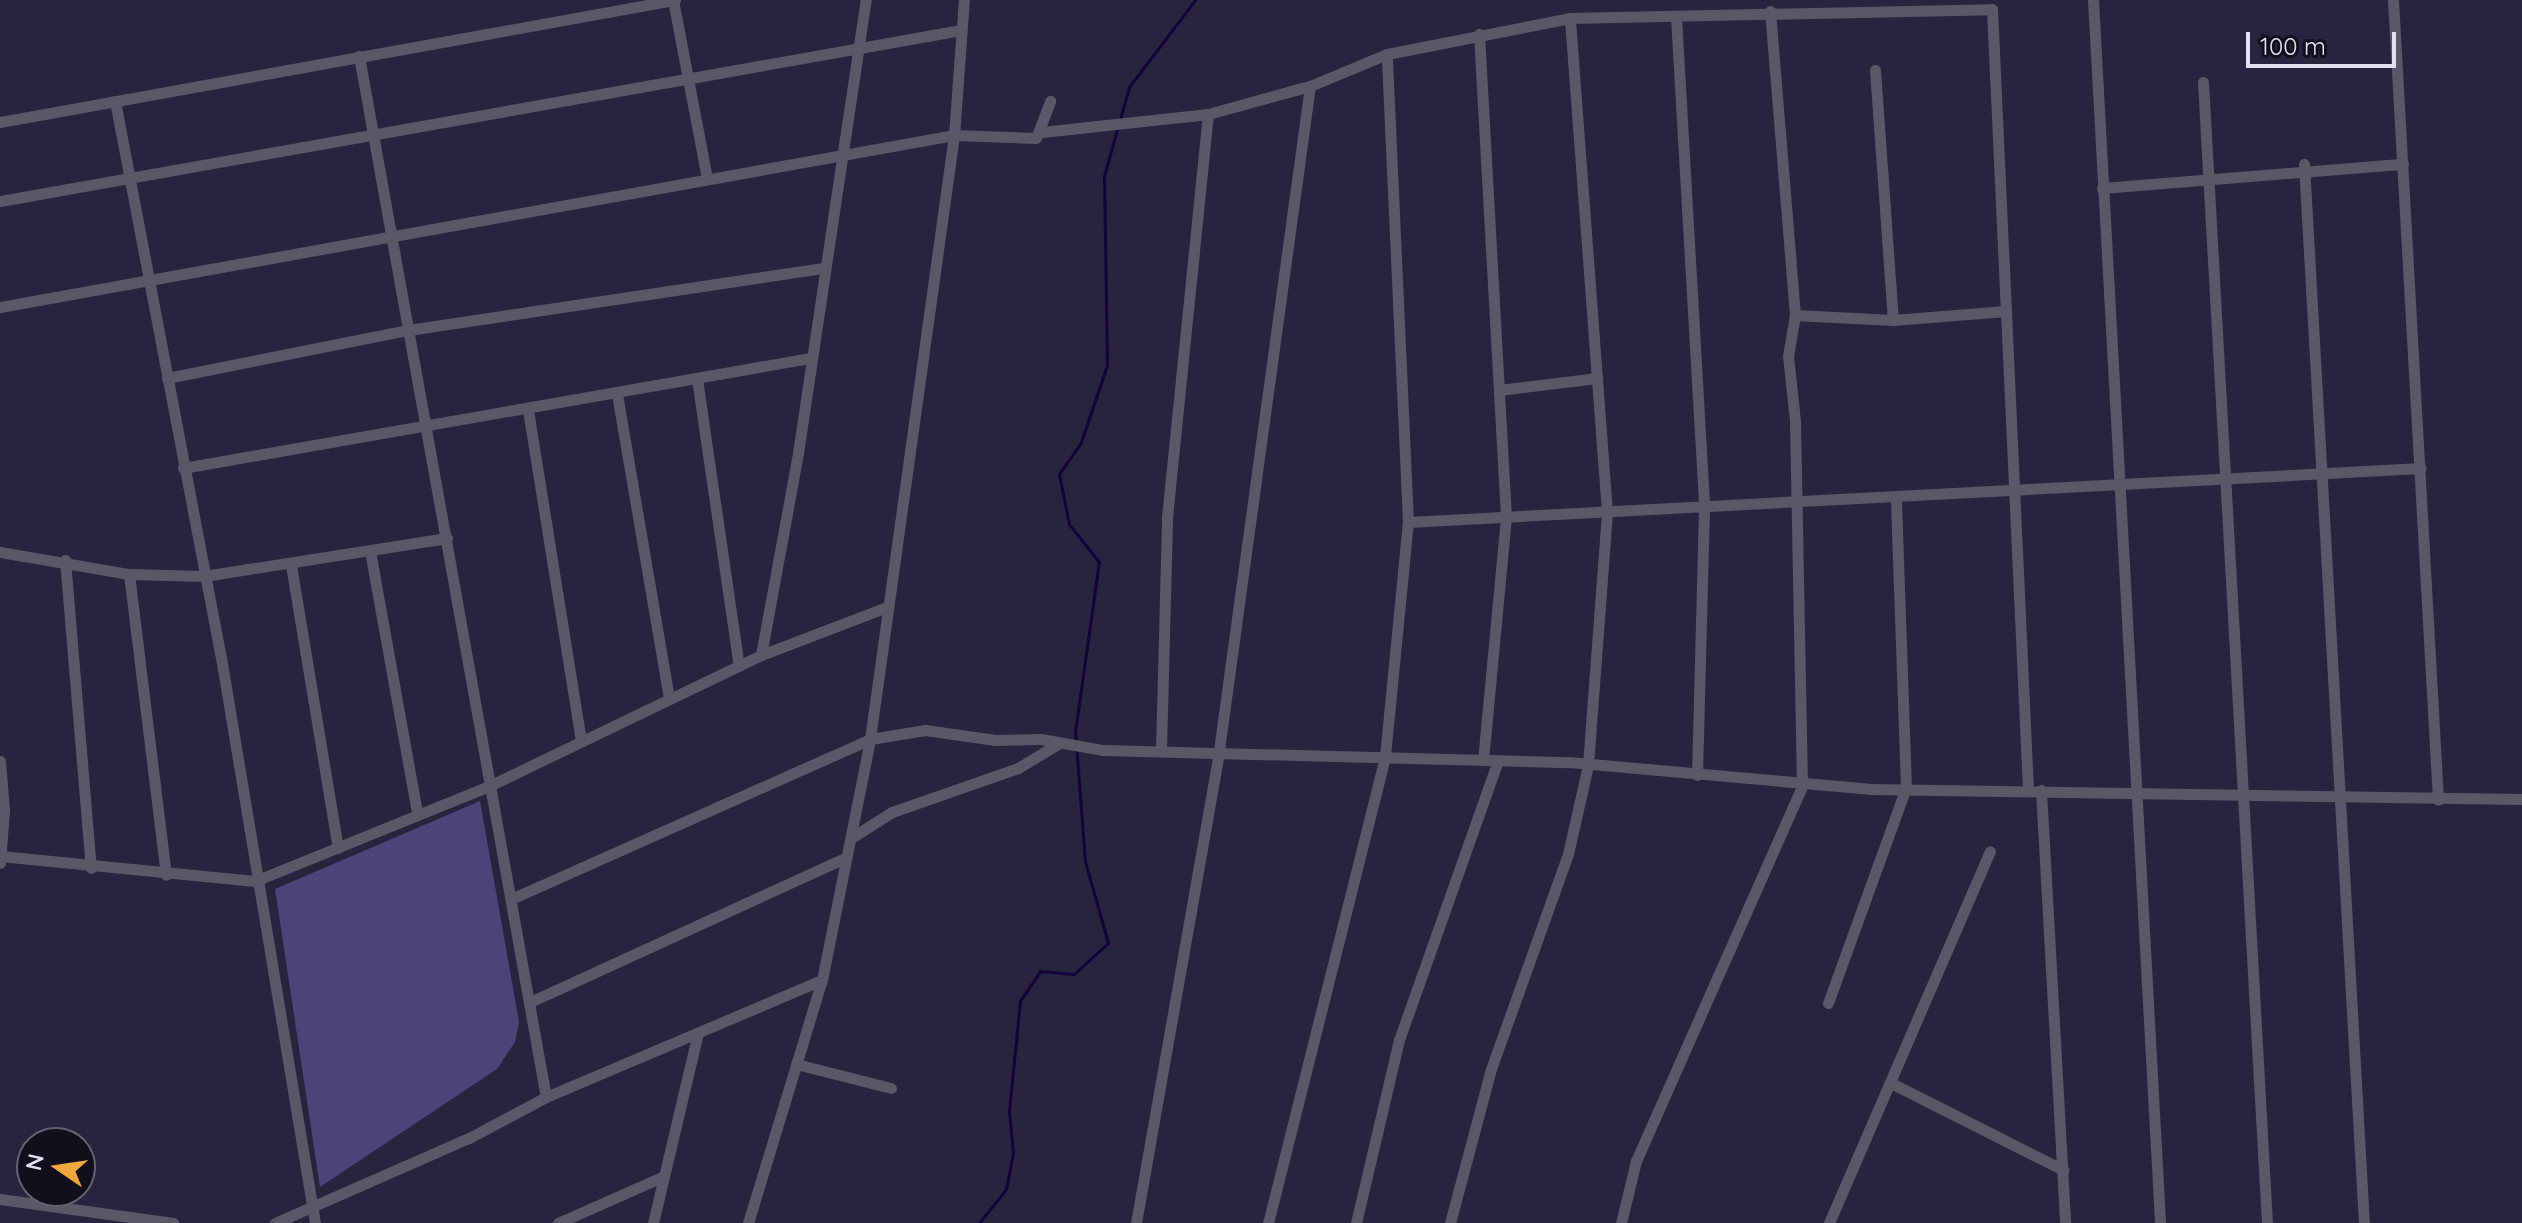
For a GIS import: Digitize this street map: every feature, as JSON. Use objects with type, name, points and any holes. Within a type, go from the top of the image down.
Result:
[{"type":"street","points":[[0,122],[674,0],[707,179]]},
{"type":"street","points":[[761,655],[845,154],[854,51],[866,0]]},
{"type":"street","points":[[748,1223],[822,980],[870,739],[954,135],[964,0]]},
{"type":"street","points":[[2093,0],[2133,792],[2160,1223]]},
{"type":"street","points":[[2393,0],[2438,800]]},
{"type":"street","points":[[0,307],[954,135],[1023,140],[1042,132],[1208,114],[1310,86],[1387,54],[1570,18],[1676,17],[1770,11],[1992,9],[2028,791]]},
{"type":"street","points":[[1621,1223],[1636,1161],[1802,786],[1797,503],[1788,356],[1795,315],[1770,11]]},
{"type":"street","points":[[1676,17],[1704,508],[1697,775]]},
{"type":"street","points":[[1450,1223],[1491,1069],[1568,854],[1588,765],[1607,512],[1570,18]]},
{"type":"street","points":[[0,201],[370,134],[690,81],[961,30]]},
{"type":"street","points":[[1479,34],[1506,517],[1483,760]]},
{"type":"street","points":[[1268,1223],[1385,756],[1408,522],[1387,54]]},
{"type":"street","points":[[359,56],[370,134],[428,425],[546,1097]]},
{"type":"street","points":[[1875,70],[1893,320]]},
{"type":"street","points":[[2203,82],[2239,796],[2267,1223]]},
{"type":"street","points":[[1136,1223],[1219,750],[1310,86]]},
{"type":"street","points":[[115,101],[204,576],[315,1223]]},
{"type":"street","points":[[1042,132],[1050,101]]},
{"type":"street","points":[[1161,750],[1167,517],[1208,114]]},
{"type":"street","points":[[2102,188],[2208,182],[2304,170],[2403,164]]},
{"type":"street","points":[[2304,170],[2364,1223]]},
{"type":"street","points":[[167,378],[408,330],[825,268]]},
{"type":"street","points":[[1795,315],[1893,320],[2006,311]]},
{"type":"street","points":[[183,468],[528,410],[810,358]]},
{"type":"street","points":[[1499,390],[1597,378]]},
{"type":"street","points":[[697,379],[739,666]]},
{"type":"street","points":[[617,394],[669,699]]},
{"type":"street","points":[[528,410],[581,741]]},
{"type":"street","points":[[1408,522],[2014,493],[2421,468]]},
{"type":"street","points":[[1828,1003],[1906,788],[1896,498]]},
{"type":"street","points":[[0,552],[65,560],[129,574],[204,576],[291,565],[447,538]]},
{"type":"street","points":[[370,551],[417,813]]},
{"type":"street","points":[[65,560],[91,868]]},
{"type":"street","points":[[291,565],[338,848]]},
{"type":"street","points":[[129,574],[166,875]]},
{"type":"street","points":[[0,761],[1,858],[255,881],[491,785],[761,655],[887,607]]},
{"type":"street","points":[[511,899],[870,739],[925,730],[1058,744],[1161,750],[1588,765],[1802,786],[2438,800],[2522,799]]},
{"type":"street","points":[[851,838],[892,812],[1018,768],[1058,744]]},
{"type":"street","points":[[1356,1223],[1399,1040],[1498,761]]},
{"type":"street","points":[[2041,790],[2065,1223]]},
{"type":"street","points":[[1830,1223],[1893,1084],[1990,851]]},
{"type":"street","points":[[530,1002],[846,857]]},
{"type":"street","points":[[275,1223],[469,1138],[546,1097],[697,1037],[822,980]]},
{"type":"street","points":[[653,1223],[697,1037]]},
{"type":"street","points":[[796,1064],[891,1088]]},
{"type":"street","points":[[1893,1084],[2063,1170]]},
{"type":"street","points":[[558,1223],[664,1176]]},
{"type":"street","points":[[0,1199],[173,1223]]},
{"type":"shaded area","points":[[480,801],[519,1022],[515,1042],[497,1069],[320,1187],[275,889]]},
{"type":"waterway","points":[[1120,119],[1129,87],[1195,0]]},
{"type":"waterway","points":[[979,1223],[1006,1189],[1013,1154],[1009,1111],[1020,1001],[1040,971],[1074,974],[1108,943],[1085,861],[1075,732],[1099,562],[1069,524],[1059,474],[1081,442],[1107,365],[1104,176],[1118,126]]}]
